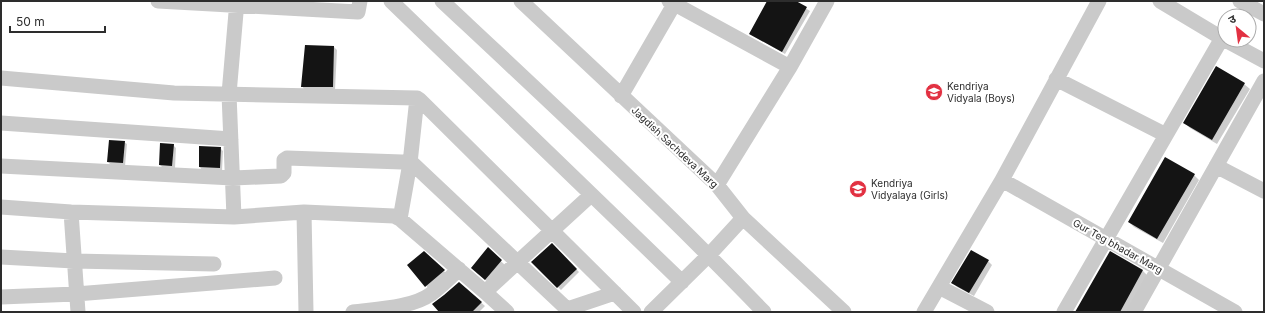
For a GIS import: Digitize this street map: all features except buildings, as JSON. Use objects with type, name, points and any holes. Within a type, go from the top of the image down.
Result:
[{"type":"street","points":[[158,1],[237,3],[358,12],[360,1]]},
{"type":"street","points":[[391,1],[682,282]]},
{"type":"street","points":[[442,1],[709,255],[764,312]]},
{"type":"street","points":[[717,185],[790,67],[827,1]]},
{"type":"street","points":[[924,312],[1002,180],[1099,1]]},
{"type":"street","points":[[1160,1],[1217,35]]},
{"type":"street","points":[[1240,1],[1264,14]]},
{"type":"street","name":"Jagdish Sachdeva Marg","points":[[524,2],[621,96],[717,185],[742,218],[844,312]]},
{"type":"street","points":[[621,96],[673,2],[790,67]]},
{"type":"street","points":[[234,216],[230,94],[237,3]]},
{"type":"street","points":[[1064,312],[1166,135],[1219,48]]},
{"type":"street","points":[[1240,48],[1264,61]]},
{"type":"street","points":[[1,78],[174,93],[417,98],[634,312]]},
{"type":"street","points":[[1056,79],[1166,135]]},
{"type":"street","points":[[1134,312],[1264,81]]},
{"type":"street","points":[[400,219],[410,163],[417,98]]},
{"type":"street","points":[[1,123],[231,139]]},
{"type":"street","points":[[1,166],[233,178],[281,176],[284,173],[284,160],[287,158],[410,163],[416,165],[518,262],[562,310],[615,293]]},
{"type":"street","points":[[1216,166],[1264,191]]},
{"type":"street","name":"Gur Teg bhadar Marg","points":[[1002,180],[1236,312]]},
{"type":"street","points":[[485,292],[591,195]]},
{"type":"street","points":[[1,207],[71,212],[234,216],[304,212],[394,216],[400,219],[507,312]]},
{"type":"street","points":[[71,212],[78,312]]},
{"type":"street","points":[[304,212],[306,312]]},
{"type":"street","points":[[651,312],[709,255],[742,218]]},
{"type":"street","points":[[1,257],[74,261],[214,264]]},
{"type":"street","points":[[353,312],[391,309],[422,300],[460,270]]},
{"type":"street","points":[[1,296],[76,294],[275,278]]},
{"type":"street","points":[[939,287],[987,312]]},
{"type":"place","name":"Kendriya Vidyala (Boys)","points":[[934,92]]},
{"type":"place","name":"Kendriya Vidyalaya (Girls)","points":[[858,189]]}]
